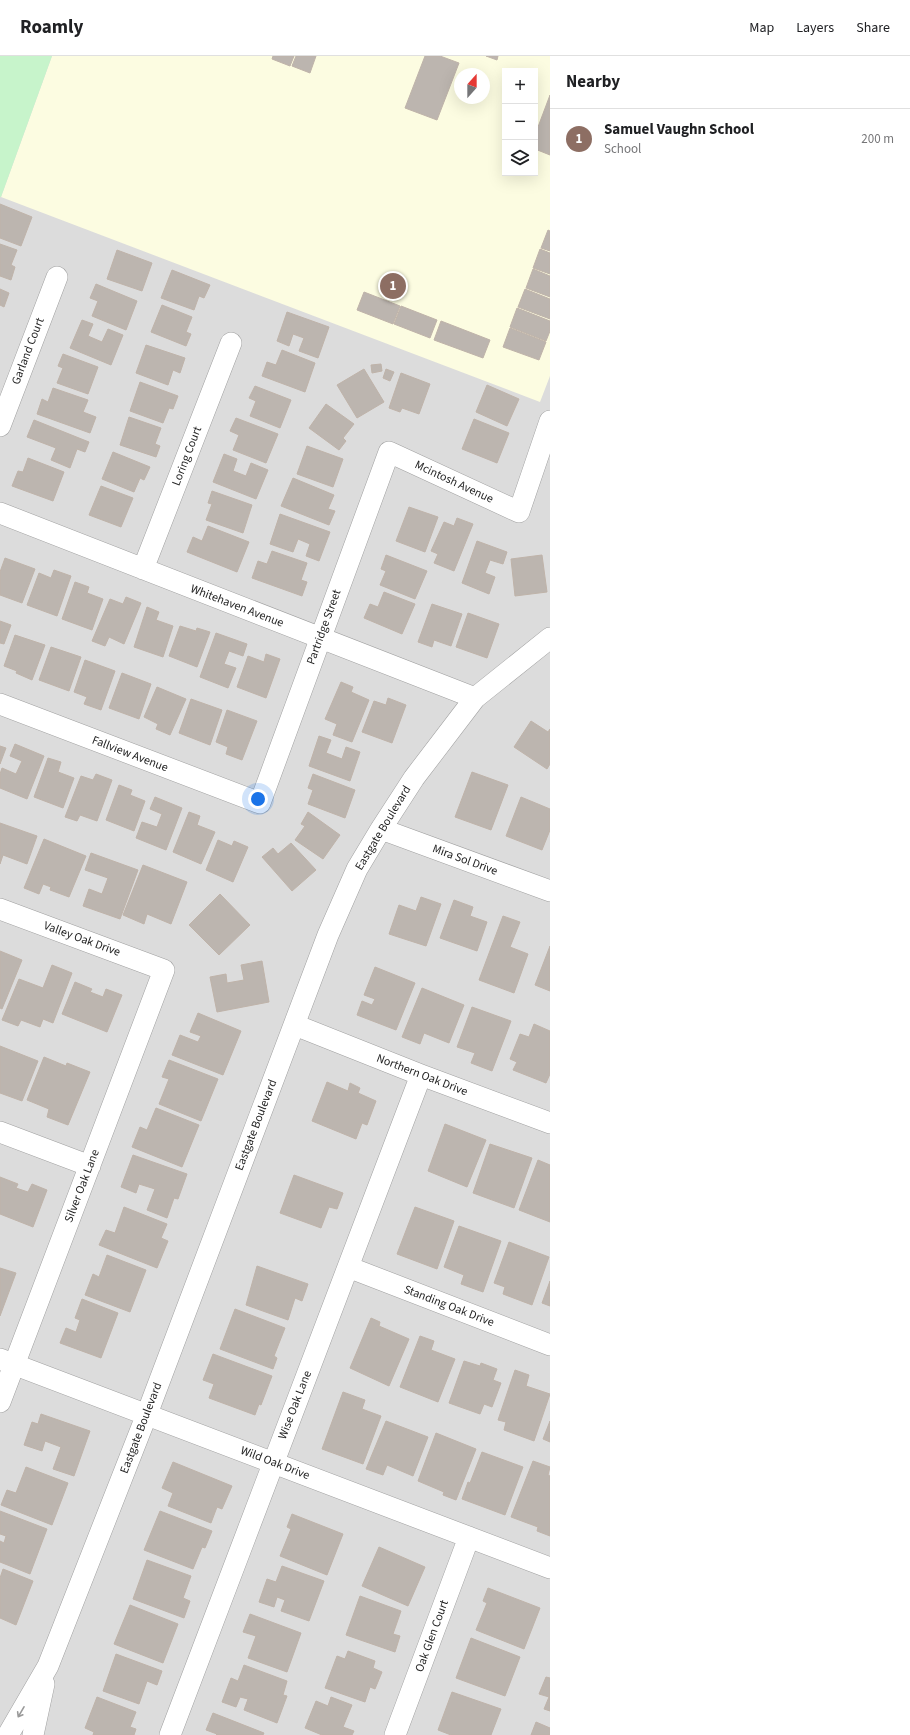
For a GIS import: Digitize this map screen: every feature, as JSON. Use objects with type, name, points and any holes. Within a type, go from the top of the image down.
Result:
[{"type":"street","name":"Garland Court","points":[[0,426],[57,277]]},
{"type":"street","name":"Loring Court","points":[[143,569],[231,343]]},
{"type":"street","name":"Mcintosh Avenue","points":[[389,452],[519,512],[548,430]]},
{"type":"street","name":"Partridge Street","points":[[260,803],[389,452]]},
{"type":"street","name":"Whitehaven Avenue","points":[[0,513],[475,698]]},
{"type":"street","name":"Eastgate Boulevard","points":[[8,1735],[48,1666],[147,1414],[339,909],[358,869],[381,829],[414,778],[475,698],[550,638]]},
{"type":"street","name":"Fallview Avenue","points":[[0,704],[260,803]]},
{"type":"street","name":"Mira Sol Drive","points":[[381,829],[550,890]]},
{"type":"street","name":"Valley Oak Drive","points":[[0,909],[164,970]]},
{"type":"street","name":"Silver Oak Lane","points":[[0,1402],[7,1362],[90,1166],[164,970]]},
{"type":"street","name":"Northern Oak Drive","points":[[295,1025],[421,1075],[550,1123]]},
{"type":"street","name":"Wise Oak Lane","points":[[170,1735],[421,1075]]},
{"type":"street","points":[[0,1132],[90,1166]]},
{"type":"street","name":"Standing Oak Drive","points":[[348,1267],[550,1345]]},
{"type":"street","name":"Wild Oak Drive","points":[[7,1362],[550,1568]]},
{"type":"street","name":"Oak Glen Court","points":[[395,1735],[469,1537]]},
{"type":"street","name":"Eastgate Boulevard","points":[[33,1735],[48,1666]]},
{"type":"shaded area","points":[[0,56],[550,56],[550,1735],[0,1735]]},
{"type":"shaded area","points":[[52,56],[550,56],[550,376],[540,402],[1,197]]},
{"type":"green space","points":[[0,56],[52,56],[1,197],[0,197]]},
{"type":"building","points":[[273,56],[294,56],[290,66],[272,59]]},
{"type":"building","points":[[296,56],[316,56],[310,73],[292,66]]},
{"type":"building","points":[[425,56],[440,56],[459,63],[457,68],[454,68],[454,76],[437,120],[405,108]]},
{"type":"building","points":[[486,56],[498,56],[497,60]]},
{"type":"building","points":[[550,95],[550,155],[538,150],[538,127]]},
{"type":"building","points":[[0,204],[32,217],[21,246],[0,238]]},
{"type":"building","points":[[548,230],[550,231],[550,251],[541,248]]},
{"type":"building","points":[[0,244],[17,250],[11,265],[15,267],[11,280],[0,276]]},
{"type":"building","points":[[540,249],[550,253],[550,274],[533,268]]},
{"type":"building","points":[[117,250],[152,263],[142,291],[107,279]]},
{"type":"building","points":[[533,269],[550,276],[550,297],[526,288]]},
{"type":"building","points":[[172,270],[210,285],[204,298],[199,296],[194,310],[161,298]]},
{"type":"building","points":[[96,284],[137,301],[126,330],[92,316],[98,301],[90,298]]},
{"type":"building","points":[[0,289],[9,293],[4,307],[0,305]]},
{"type":"building","points":[[525,289],[550,299],[550,319],[518,307]]},
{"type":"building","points":[[364,292],[400,306],[393,324],[357,310]]},
{"type":"building","points":[[162,305],[192,317],[186,332],[191,334],[186,346],[151,332]]},
{"type":"building","points":[[401,306],[437,320],[430,338],[394,324]]},
{"type":"building","points":[[517,308],[550,321],[550,331],[546,341],[510,327]]},
{"type":"building","points":[[287,312],[329,327],[318,358],[299,351],[304,338],[293,334],[289,346],[277,341]]},
{"type":"building","points":[[82,320],[93,324],[88,336],[102,342],[108,329],[123,335],[111,365],[70,348]]},
{"type":"building","points":[[441,321],[490,340],[483,358],[434,340]]},
{"type":"building","points":[[510,328],[546,342],[539,360],[503,347]]},
{"type":"building","points":[[146,345],[185,358],[180,373],[173,370],[168,385],[136,373]]},
{"type":"building","points":[[282,350],[315,363],[305,392],[262,376],[267,362],[276,365]]},
{"type":"building","points":[[63,354],[98,367],[88,394],[57,383],[63,368],[58,366]]},
{"type":"building","points":[[381,364],[382,371],[372,373],[371,365]]},
{"type":"building","points":[[364,369],[384,402],[357,418],[337,385]]},
{"type":"building","points":[[386,369],[394,372],[390,381],[383,378]]},
{"type":"building","points":[[401,373],[430,384],[419,414],[402,408],[400,412],[389,408]]},
{"type":"building","points":[[140,382],[178,396],[173,409],[169,408],[163,423],[130,411]]},
{"type":"building","points":[[487,385],[519,399],[507,426],[476,412]]},
{"type":"building","points":[[255,386],[291,400],[280,428],[250,416],[256,401],[249,398]]},
{"type":"building","points":[[53,388],[88,400],[83,412],[96,417],[90,433],[37,414],[42,399],[48,402]]},
{"type":"building","points":[[326,404],[354,424],[343,438],[346,441],[339,450],[309,428]]},
{"type":"building","points":[[129,417],[161,428],[155,444],[160,446],[156,457],[120,445]]},
{"type":"building","points":[[236,418],[278,434],[266,463],[233,450],[239,435],[230,431]]},
{"type":"building","points":[[474,419],[509,433],[497,463],[462,449]]},
{"type":"building","points":[[34,420],[89,442],[85,452],[77,449],[70,468],[51,460],[56,448],[27,437]]},
{"type":"building","points":[[307,446],[343,459],[333,487],[297,474]]},
{"type":"building","points":[[113,452],[150,467],[144,480],[140,478],[134,492],[102,479]]},
{"type":"building","points":[[224,454],[237,459],[233,471],[246,476],[251,463],[268,470],[256,499],[213,482]]},
{"type":"building","points":[[28,458],[64,472],[53,501],[12,486],[18,471],[23,472]]},
{"type":"building","points":[[293,478],[334,495],[328,509],[335,511],[329,525],[281,506]]},
{"type":"building","points":[[101,486],[133,498],[121,527],[89,515]]},
{"type":"building","points":[[212,491],[252,505],[243,533],[206,520],[212,504],[208,503]]},
{"type":"building","points":[[409,507],[438,517],[425,552],[396,541]]},
{"type":"building","points":[[280,514],[330,532],[319,561],[306,556],[310,544],[298,539],[293,552],[270,544]]},
{"type":"building","points":[[457,518],[473,524],[454,571],[434,563],[438,554],[431,551],[444,522],[454,526]]},
{"type":"building","points":[[208,526],[249,542],[237,572],[187,552],[193,537],[202,541]]},
{"type":"building","points":[[477,541],[507,552],[503,564],[490,560],[485,573],[495,577],[489,594],[462,583]]},
{"type":"building","points":[[272,551],[307,563],[301,580],[307,582],[302,596],[252,578],[258,561],[267,564]]},
{"type":"building","points":[[386,555],[427,571],[415,599],[380,585],[386,571],[381,569]]},
{"type":"building","points":[[542,555],[547,592],[515,596],[511,559]]},
{"type":"building","points":[[5,558],[35,569],[22,603],[0,595],[0,572]]},
{"type":"building","points":[[54,570],[71,576],[57,616],[27,605],[39,573],[51,578]]},
{"type":"building","points":[[75,582],[89,587],[87,593],[103,599],[92,630],[62,619]]},
{"type":"building","points":[[384,592],[415,604],[402,634],[364,618],[370,604],[378,607]]},
{"type":"building","points":[[126,597],[141,603],[124,644],[109,637],[105,646],[92,641],[110,599],[123,604]]},
{"type":"building","points":[[432,604],[462,614],[451,646],[434,640],[432,647],[418,642]]},
{"type":"building","points":[[147,607],[159,612],[156,620],[173,626],[163,657],[134,647]]},
{"type":"building","points":[[468,613],[499,624],[487,658],[456,647]]},
{"type":"building","points":[[0,621],[11,625],[4,644],[0,643]]},
{"type":"building","points":[[180,626],[196,631],[197,628],[210,632],[197,667],[169,656]]},
{"type":"building","points":[[216,633],[247,644],[243,656],[229,651],[224,664],[236,668],[228,688],[200,677]]},
{"type":"building","points":[[15,635],[45,645],[32,680],[16,673],[17,671],[4,666]]},
{"type":"building","points":[[51,647],[81,657],[69,691],[39,680]]},
{"type":"building","points":[[266,654],[280,659],[266,698],[237,687],[248,656],[264,662]]},
{"type":"building","points":[[85,660],[115,671],[101,710],[84,704],[87,697],[74,692]]},
{"type":"building","points":[[122,673],[151,684],[139,719],[109,708]]},
{"type":"building","points":[[341,682],[353,687],[351,692],[369,700],[352,742],[333,735],[337,724],[325,719]]},
{"type":"building","points":[[157,687],[186,699],[170,735],[156,729],[158,724],[144,717]]},
{"type":"building","points":[[388,698],[406,705],[392,743],[362,732],[374,701],[386,705]]},
{"type":"building","points":[[191,699],[222,710],[210,745],[179,733]]},
{"type":"building","points":[[227,710],[257,721],[242,760],[226,754],[228,747],[216,742]]},
{"type":"building","points":[[531,721],[548,732],[550,729],[550,764],[547,769],[514,747]]},
{"type":"building","points":[[319,736],[331,740],[326,753],[342,759],[346,747],[360,752],[350,781],[309,766]]},
{"type":"building","points":[[15,744],[44,756],[27,799],[0,788],[0,774],[2,768],[16,774],[22,761],[10,756]]},
{"type":"building","points":[[0,746],[6,748],[0,764]]},
{"type":"building","points":[[48,758],[61,762],[58,772],[74,778],[63,808],[34,797]]},
{"type":"building","points":[[472,772],[508,785],[491,830],[455,817]]},
{"type":"building","points":[[96,774],[112,780],[97,821],[80,815],[77,821],[65,817],[81,776],[93,780]]},
{"type":"building","points":[[313,774],[355,790],[345,818],[308,804],[313,790],[308,788]]},
{"type":"building","points":[[119,785],[132,790],[130,795],[145,801],[134,831],[106,820]]},
{"type":"building","points":[[155,797],[182,808],[166,850],[136,838],[142,822],[157,827],[162,814],[150,809]]},
{"type":"building","points":[[521,797],[550,809],[550,830],[542,850],[506,836]]},
{"type":"building","points":[[189,812],[200,816],[197,825],[215,832],[201,864],[173,852]]},
{"type":"building","points":[[308,812],[340,835],[323,859],[295,840],[305,826],[301,824]]},
{"type":"building","points":[[0,823],[37,836],[27,864],[3,855],[0,864]]},
{"type":"building","points":[[44,839],[86,856],[69,897],[50,890],[51,887],[43,884],[39,894],[24,888]]},
{"type":"building","points":[[218,840],[232,846],[234,841],[248,847],[233,882],[206,870]]},
{"type":"building","points":[[291,843],[316,870],[292,891],[262,857],[273,848],[278,854]]},
{"type":"building","points":[[91,853],[138,870],[120,919],[83,906],[89,889],[102,894],[108,878],[85,870]]},
{"type":"building","points":[[143,865],[187,882],[171,924],[147,914],[144,924],[123,915]]},
{"type":"building","points":[[220,894],[250,925],[219,955],[189,925]]},
{"type":"building","points":[[421,897],[441,904],[426,946],[389,934],[399,905],[416,911]]},
{"type":"building","points":[[454,900],[473,907],[470,916],[487,922],[477,951],[440,938]]},
{"type":"building","points":[[503,916],[520,922],[510,947],[528,954],[514,993],[479,980]]},
{"type":"building","points":[[550,946],[550,991],[535,985]]},
{"type":"building","points":[[0,951],[22,960],[2,1009],[0,1008]]},
{"type":"building","points":[[262,961],[269,1002],[217,1012],[210,977],[226,974],[227,983],[244,980],[241,965]]},
{"type":"building","points":[[52,965],[72,973],[53,1023],[43,1019],[40,1027],[21,1020],[18,1026],[2,1020],[19,979],[43,988]]},
{"type":"building","points":[[375,967],[415,983],[396,1030],[357,1015],[362,1001],[372,1005],[375,999],[364,995]]},
{"type":"building","points":[[75,982],[92,989],[90,992],[103,997],[106,989],[122,995],[107,1032],[62,1014]]},
{"type":"building","points":[[422,988],[464,1005],[449,1043],[424,1033],[420,1044],[402,1037]]},
{"type":"building","points":[[472,1007],[511,1021],[492,1071],[471,1063],[475,1053],[457,1047]]},
{"type":"building","points":[[198,1013],[241,1031],[223,1075],[172,1055],[180,1035],[198,1042],[201,1036],[190,1032]]},
{"type":"building","points":[[534,1024],[550,1031],[550,1074],[546,1083],[513,1070],[517,1062],[510,1059],[520,1034],[529,1037]]},
{"type":"building","points":[[0,1046],[38,1061],[22,1101],[0,1093]]},
{"type":"building","points":[[44,1057],[66,1066],[67,1063],[90,1072],[68,1125],[47,1117],[49,1109],[27,1100]]},
{"type":"building","points":[[169,1060],[218,1079],[201,1121],[159,1104],[169,1079],[162,1077]]},
{"type":"building","points":[[327,1082],[348,1091],[350,1083],[360,1088],[358,1093],[376,1101],[367,1125],[362,1123],[356,1139],[312,1121]]},
{"type":"building","points":[[156,1108],[199,1125],[182,1167],[132,1147],[140,1127],[147,1130]]},
{"type":"building","points":[[445,1124],[486,1140],[467,1187],[428,1171]]},
{"type":"building","points":[[490,1144],[532,1158],[514,1208],[473,1193]]},
{"type":"building","points":[[133,1155],[187,1174],[178,1199],[174,1198],[167,1218],[147,1210],[155,1189],[139,1184],[136,1193],[121,1187]]},
{"type":"building","points":[[538,1160],[550,1165],[550,1222],[519,1210]]},
{"type":"building","points":[[294,1175],[343,1193],[337,1209],[329,1207],[321,1228],[280,1213]]},
{"type":"building","points":[[0,1177],[18,1184],[16,1188],[28,1192],[32,1184],[47,1190],[33,1227],[0,1214]]},
{"type":"building","points":[[124,1207],[167,1224],[161,1238],[168,1241],[157,1268],[99,1245],[106,1230],[115,1233]]},
{"type":"building","points":[[415,1207],[454,1221],[437,1269],[397,1254]]},
{"type":"building","points":[[459,1226],[501,1241],[483,1292],[461,1284],[464,1275],[444,1267]]},
{"type":"building","points":[[509,1242],[549,1257],[532,1305],[503,1294],[505,1287],[494,1283]]},
{"type":"building","points":[[107,1255],[146,1270],[130,1312],[85,1295],[93,1274],[99,1277]]},
{"type":"building","points":[[257,1266],[308,1284],[302,1301],[295,1298],[288,1320],[246,1305]]},
{"type":"building","points":[[0,1268],[16,1273],[0,1316]]},
{"type":"building","points":[[550,1281],[550,1306],[542,1303]]},
{"type":"building","points":[[82,1299],[118,1313],[101,1358],[60,1343],[66,1328],[76,1332],[80,1320],[75,1318]]},
{"type":"building","points":[[235,1309],[285,1328],[274,1356],[277,1358],[273,1369],[220,1349]]},
{"type":"building","points":[[371,1318],[380,1322],[379,1326],[409,1339],[389,1386],[350,1368]]},
{"type":"building","points":[[420,1336],[434,1341],[431,1350],[455,1359],[438,1402],[400,1387]]},
{"type":"building","points":[[213,1354],[272,1376],[261,1405],[259,1404],[255,1415],[209,1398],[214,1384],[203,1380]]},
{"type":"building","points":[[464,1361],[480,1366],[481,1363],[497,1369],[493,1380],[501,1383],[492,1407],[484,1404],[480,1414],[449,1403]]},
{"type":"building","points":[[515,1370],[529,1375],[526,1386],[550,1394],[534,1441],[504,1430],[506,1422],[498,1420]]},
{"type":"building","points":[[343,1392],[365,1400],[362,1409],[381,1416],[363,1464],[322,1449]]},
{"type":"building","points":[[41,1414],[90,1431],[74,1476],[53,1469],[61,1447],[45,1441],[42,1451],[24,1445],[32,1422],[38,1424]]},
{"type":"building","points":[[386,1421],[428,1437],[413,1476],[387,1465],[383,1475],[366,1469]]},
{"type":"building","points":[[550,1421],[550,1442],[543,1439]]},
{"type":"building","points":[[436,1433],[476,1449],[456,1500],[443,1495],[444,1492],[418,1481]]},
{"type":"building","points":[[482,1452],[523,1467],[505,1515],[462,1499]]},
{"type":"building","points":[[533,1461],[550,1467],[548,1475],[550,1476],[550,1536],[537,1531],[538,1527],[511,1517]]},
{"type":"building","points":[[173,1462],[232,1486],[222,1509],[217,1507],[211,1523],[168,1506],[173,1493],[162,1488]]},
{"type":"building","points":[[26,1467],[68,1483],[52,1525],[1,1505],[7,1490],[16,1493]]},
{"type":"building","points":[[0,1511],[47,1529],[30,1574],[0,1562],[0,1541],[4,1543],[6,1536],[0,1534]]},
{"type":"building","points":[[160,1511],[212,1531],[205,1548],[202,1547],[193,1569],[144,1550]]},
{"type":"building","points":[[292,1514],[343,1534],[327,1575],[280,1556],[291,1529],[287,1527]]},
{"type":"building","points":[[379,1547],[425,1567],[408,1606],[362,1586]]},
{"type":"building","points":[[147,1560],[191,1576],[183,1598],[190,1601],[184,1618],[133,1599]]},
{"type":"building","points":[[282,1566],[324,1581],[309,1621],[281,1611],[285,1600],[277,1597],[274,1607],[259,1602],[267,1579],[276,1582]]},
{"type":"building","points":[[3,1569],[33,1581],[16,1625],[0,1618],[0,1578]]},
{"type":"building","points":[[488,1588],[540,1608],[524,1649],[476,1630],[487,1603],[483,1601]]},
{"type":"building","points":[[360,1596],[401,1611],[393,1634],[400,1636],[395,1652],[346,1635]]},
{"type":"building","points":[[130,1605],[178,1624],[163,1663],[114,1644]]},
{"type":"building","points":[[250,1614],[301,1633],[287,1672],[248,1658],[256,1636],[243,1632]]},
{"type":"building","points":[[471,1638],[520,1657],[505,1696],[456,1678]]},
{"type":"building","points":[[348,1651],[375,1661],[373,1668],[382,1672],[375,1689],[370,1687],[365,1702],[325,1688],[337,1656],[345,1659]]},
{"type":"building","points":[[116,1654],[162,1671],[157,1685],[147,1681],[139,1704],[103,1691]]},
{"type":"building","points":[[244,1665],[287,1681],[283,1695],[287,1696],[277,1723],[244,1710],[248,1699],[240,1697],[236,1707],[222,1702],[231,1678],[238,1681]]},
{"type":"building","points":[[546,1677],[550,1678],[550,1711],[544,1709],[549,1697],[539,1694]]},
{"type":"building","points":[[452,1692],[501,1709],[491,1735],[451,1735],[438,1730]]},
{"type":"building","points":[[97,1697],[136,1712],[130,1727],[136,1729],[134,1735],[93,1735],[94,1732],[85,1728]]},
{"type":"building","points":[[331,1697],[352,1705],[343,1727],[354,1731],[352,1735],[322,1735],[305,1728],[316,1701],[328,1706]]},
{"type":"building","points":[[213,1713],[264,1733],[263,1735],[216,1735],[217,1734],[206,1730]]},
{"type":"building","points":[[536,1722],[550,1728],[550,1735],[531,1735]]},
{"type":"place","name":"Samuel Vaughn School","points":[[393,286]]}]
